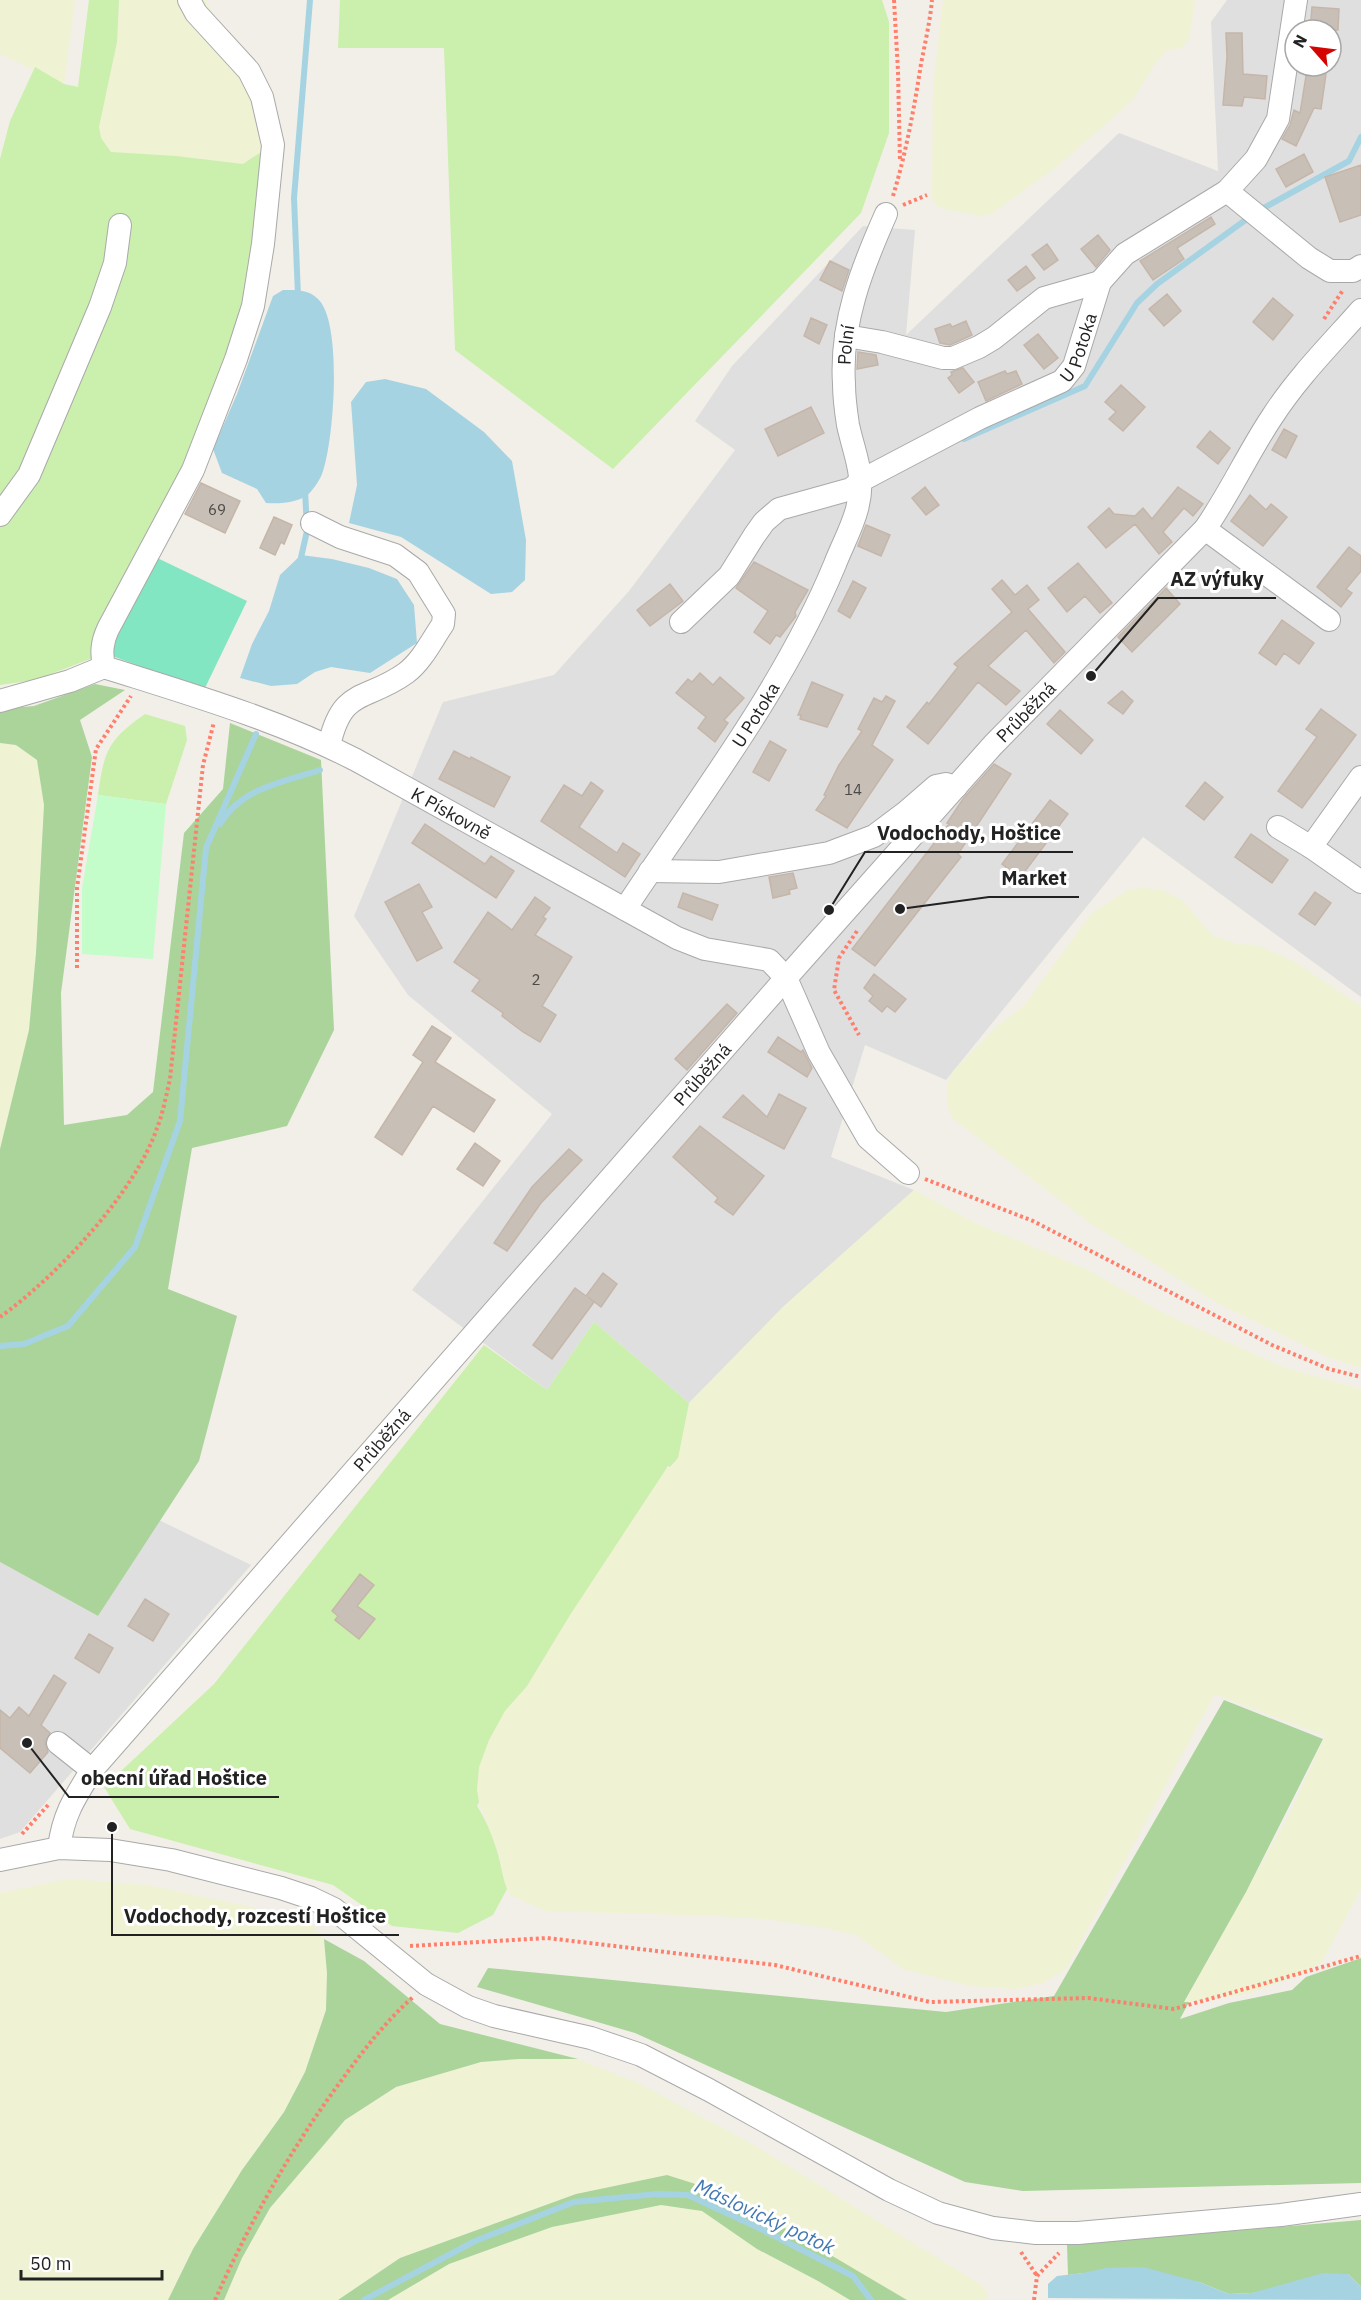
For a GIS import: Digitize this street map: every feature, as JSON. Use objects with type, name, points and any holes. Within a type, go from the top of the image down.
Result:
[{"type":"street","points":[[0,701],[70,681],[104,667],[101,656],[105,635],[187,484],[236,359],[253,306],[263,244],[273,145],[262,97],[249,71],[208,27],[189,0]]},
{"type":"street","name":"U Potoka","points":[[681,622],[729,576],[764,522],[779,509],[851,489],[862,480],[980,418],[1062,381],[1074,366],[1100,282],[1125,254],[1227,191],[1256,159],[1278,119],[1296,0]]},
{"type":"street","points":[[1227,191],[1309,258],[1330,270],[1353,270],[1361,266]]},
{"type":"street","name":"Polní","points":[[862,480],[847,413],[843,382],[846,336],[852,303],[863,267],[886,214]]},
{"type":"street","points":[[0,515],[29,475],[100,307],[115,263],[120,225]]},
{"type":"street","points":[[846,336],[882,342],[943,358],[953,358],[994,338],[1044,298],[1100,282]]},
{"type":"street","name":"Průběžná","points":[[59,1848],[62,1826],[69,1806],[92,1770],[993,745],[1205,529],[1225,500],[1270,420],[1288,394],[1361,310]]},
{"type":"street","name":"U Potoka","points":[[625,909],[756,713],[817,608],[857,510],[862,480]]},
{"type":"street","points":[[312,523],[340,537],[395,555],[418,572],[445,619],[416,663],[406,673],[346,705],[337,717],[329,746]]},
{"type":"street","points":[[1205,529],[1329,620]]},
{"type":"street","name":"K Pískovně","points":[[104,667],[304,734],[677,938],[705,949],[769,960],[786,978]]},
{"type":"street","points":[[1311,847],[1361,777]]},
{"type":"street","points":[[650,871],[719,872],[830,853],[874,836],[936,786],[946,784],[956,788]]},
{"type":"street","points":[[1278,827],[1361,882]]},
{"type":"street","points":[[786,978],[819,1053],[868,1138],[908,1173]]},
{"type":"street","points":[[58,1743],[92,1770]]},
{"type":"street","points":[[0,1860],[59,1848],[110,1850],[171,1860],[311,1898],[334,1909],[426,1984],[468,2007],[494,2016],[591,2038],[641,2055],[889,2190],[938,2213],[993,2228],[1036,2233],[1078,2233],[1281,2215],[1361,2204]]},
{"type":"path","points":[[894,0],[900,165]]},
{"type":"path","points":[[886,214],[894,194],[915,109],[932,0]]},
{"type":"path","points":[[886,214],[927,195]]},
{"type":"path","points":[[77,968],[76,888],[96,749],[134,691],[146,681]]},
{"type":"path","points":[[0,1317],[18,1304],[104,1217],[133,1177],[157,1129],[170,1079],[202,765],[219,704]]},
{"type":"path","points":[[853,903],[867,917],[839,958],[834,990],[859,1035]]},
{"type":"path","points":[[908,1173],[1033,1221],[1272,1345],[1329,1369],[1361,1377]]},
{"type":"path","points":[[382,1948],[547,1938],[775,1965],[930,2002],[1088,1998],[1174,2009],[1361,1956]]},
{"type":"path","points":[[215,2300],[262,2201],[290,2155],[372,2040],[426,1984]]},
{"type":"path","points":[[1034,2300],[1037,2276],[1078,2233]]},
{"type":"shaded area","points":[[1227,0],[1361,0],[1361,997],[1143,837],[946,1080],[865,1045],[831,1157],[914,1190],[783,1307],[689,1403],[594,1322],[547,1390],[412,1290],[552,1114],[408,995],[354,916],[443,702],[554,675],[629,591],[735,450],[695,421],[732,366],[863,226],[915,230],[906,335],[1119,133],[1218,171],[1211,22]]},
{"type":"shaded area","points":[[159,1520],[251,1565],[20,1832],[0,1839],[0,1562],[98,1616]]},
{"type":"green space","points":[[0,0],[75,0],[64,84],[0,54]]},
{"type":"green space","points":[[89,0],[119,0],[117,42],[99,127],[101,138],[111,152],[176,156],[243,164],[261,152],[260,204],[244,316],[209,418],[98,656],[35,680],[0,685],[0,159],[10,121],[35,67],[64,84],[78,87]]},
{"type":"green space","points":[[119,0],[206,0],[246,83],[259,125],[261,152],[243,164],[176,156],[111,152],[101,138],[99,128],[117,42]]},
{"type":"green space","points":[[340,0],[882,0],[889,22],[889,133],[861,213],[613,469],[455,350],[444,48],[338,48]]},
{"type":"green space","points":[[943,0],[1195,0],[1189,38],[1183,48],[1167,50],[1154,65],[1132,101],[1059,165],[991,214],[983,216],[943,209],[937,206],[932,198],[933,88]]},
{"type":"green space","points":[[151,555],[247,601],[204,690],[107,654]]},
{"type":"green space","points":[[95,684],[125,690],[80,720],[92,757],[61,993],[64,1125],[127,1115],[153,1092],[184,833],[223,789],[230,723],[321,760],[334,1030],[287,1126],[192,1148],[168,1289],[237,1316],[199,1461],[98,1616],[0,1562],[0,1149],[29,1030],[36,953],[44,805],[37,760],[16,745],[0,743],[0,709],[34,706]]},
{"type":"green space","points":[[145,714],[185,726],[187,740],[166,804],[98,795],[106,757],[115,739]]},
{"type":"green space","points":[[0,743],[15,745],[38,760],[44,805],[36,953],[29,1030],[0,1149]]},
{"type":"green space","points":[[98,795],[166,804],[153,959],[82,954],[82,888]]},
{"type":"green space","points":[[1144,888],[1162,890],[1183,901],[1213,936],[1238,944],[1256,945],[1295,962],[1361,1006],[1361,1368],[1328,1357],[1217,1303],[1090,1223],[952,1118],[947,1103],[947,1086],[953,1071],[996,1027],[1024,1006],[1091,914],[1128,890]]},
{"type":"green space","points":[[914,1190],[975,1223],[1088,1270],[1161,1312],[1285,1368],[1361,1389],[1361,1889],[1321,1963],[1303,1974],[1247,1994],[1184,2003],[1291,1811],[1325,1736],[1215,1694],[1066,1969],[1043,1983],[1016,1989],[970,1986],[903,1969],[856,1935],[822,1927],[766,1919],[718,1916],[545,1911],[510,1895],[477,1790],[479,1766],[489,1740],[505,1711],[527,1686],[570,1615],[664,1471],[674,1465],[689,1403],[783,1307]]},
{"type":"green space","points":[[594,1322],[689,1403],[678,1458],[670,1467],[668,1466],[570,1615],[527,1686],[505,1711],[489,1740],[479,1767],[477,1806],[493,1839],[507,1889],[493,1915],[458,1933],[392,1926],[333,1885],[130,1829],[104,1787],[214,1684],[484,1345],[547,1390]]},
{"type":"green space","points":[[1224,1700],[1323,1739],[1246,1892],[1184,2002],[1189,2002],[1180,2019],[1229,2003],[1292,1990],[1306,1977],[1361,1958],[1361,2183],[1023,2191],[965,2182],[635,2033],[477,1987],[488,1968],[946,2012],[1054,1996]]},
{"type":"green space","points":[[68,1879],[147,1885],[247,1906],[310,1923],[324,1939],[327,1973],[326,2010],[305,2072],[284,2112],[242,2170],[193,2249],[168,2300],[0,2300],[0,1893]]},
{"type":"green space","points":[[324,1939],[364,1961],[440,2024],[578,2059],[519,2059],[481,2062],[396,2087],[345,2120],[270,2208],[242,2258],[224,2300],[168,2300],[193,2249],[242,2170],[284,2112],[305,2072],[326,2010],[327,1973]]},
{"type":"green space","points":[[519,2059],[578,2059],[638,2083],[754,2145],[983,2286],[989,2296],[985,2300],[907,2300],[727,2194],[667,2175],[576,2194],[400,2258],[338,2300],[224,2300],[242,2258],[270,2208],[345,2120],[396,2087],[481,2062]]},
{"type":"green space","points":[[667,2175],[727,2194],[907,2300],[850,2300],[757,2249],[702,2211],[661,2205],[552,2227],[449,2264],[388,2300],[338,2300],[400,2258],[576,2194]]},
{"type":"green space","points":[[661,2205],[702,2211],[757,2249],[850,2300],[388,2300],[449,2264],[552,2227]]},
{"type":"green space","points":[[1361,2220],[1361,2287],[1348,2274],[1252,2293],[1229,2294],[1199,2282],[1083,2273],[1068,2275],[1067,2245]]},
{"type":"water","points":[[283,290],[310,293],[318,299],[326,312],[333,356],[333,411],[326,459],[322,474],[315,486],[308,494],[297,500],[266,503],[257,489],[222,473],[213,449],[237,394],[273,296]]},
{"type":"water","points":[[385,379],[426,389],[484,432],[512,461],[526,540],[525,580],[512,592],[491,594],[401,537],[349,523],[357,485],[351,402],[366,382]]},
{"type":"water","points":[[301,555],[332,559],[369,568],[397,579],[414,605],[417,643],[370,673],[331,667],[315,672],[297,684],[271,686],[240,678],[252,644],[269,611],[280,575]]},
{"type":"water","points":[[1143,2267],[1199,2282],[1229,2294],[1252,2293],[1323,2273],[1348,2274],[1361,2287],[1361,2300],[1048,2298],[1048,2284],[1057,2276],[1106,2268]]},
{"type":"building","points":[[1312,7],[1339,9],[1339,18],[1311,18]]},
{"type":"building","points":[[1226,33],[1242,33],[1243,74],[1267,76],[1265,99],[1244,97],[1242,106],[1223,105],[1227,57]]},
{"type":"building","points":[[1306,78],[1325,78],[1321,109],[1314,108],[1296,146],[1282,139],[1290,125],[1294,110],[1300,113]]},
{"type":"building","points":[[1304,154],[1313,172],[1286,187],[1276,169]]},
{"type":"building","points":[[1361,165],[1361,215],[1340,222],[1325,177]]},
{"type":"building","points":[[1211,217],[1215,224],[1177,248],[1184,259],[1153,280],[1140,261]]},
{"type":"building","points":[[1098,235],[1110,250],[1096,267],[1081,249]]},
{"type":"building","points":[[1047,244],[1058,260],[1044,270],[1032,255]]},
{"type":"building","points":[[830,261],[849,270],[842,291],[820,280]]},
{"type":"building","points":[[1026,266],[1035,278],[1017,291],[1008,280]]},
{"type":"building","points":[[1167,294],[1181,311],[1164,326],[1149,309]]},
{"type":"building","points":[[1273,298],[1293,315],[1273,340],[1253,322]]},
{"type":"building","points":[[811,318],[827,325],[819,344],[804,336]]},
{"type":"building","points":[[966,321],[972,335],[950,345],[940,343],[935,329],[950,324],[952,327]]},
{"type":"building","points":[[1038,334],[1058,358],[1044,369],[1024,345]]},
{"type":"building","points":[[858,352],[876,355],[878,365],[857,369]]},
{"type":"building","points":[[963,368],[974,382],[959,393],[948,378],[952,375],[951,372]]},
{"type":"building","points":[[1005,371],[1007,374],[1016,371],[1022,384],[986,401],[978,382]]},
{"type":"building","points":[[1121,385],[1145,407],[1123,431],[1109,419],[1116,412],[1105,402]]},
{"type":"building","points":[[811,407],[824,433],[778,456],[765,429]]},
{"type":"building","points":[[1284,429],[1297,436],[1286,458],[1272,450]]},
{"type":"building","points":[[1210,431],[1230,448],[1218,464],[1197,447]]},
{"type":"building","points":[[201,483],[240,501],[225,533],[185,514]]},
{"type":"building","points":[[925,487],[939,505],[926,515],[912,498]]},
{"type":"building","points":[[1178,487],[1203,504],[1193,516],[1184,508],[1163,532],[1172,542],[1159,554],[1135,524],[1106,548],[1088,527],[1109,508],[1114,514],[1135,516],[1143,508],[1152,519]]},
{"type":"building","points":[[1250,495],[1266,510],[1271,504],[1287,517],[1263,546],[1231,521]]},
{"type":"building","points":[[274,517],[292,525],[284,544],[281,542],[275,555],[260,548]]},
{"type":"building","points":[[866,525],[890,535],[881,556],[858,546]]},
{"type":"building","points":[[1349,547],[1361,556],[1361,571],[1346,589],[1352,593],[1341,607],[1317,587]]},
{"type":"building","points":[[754,562],[808,590],[795,612],[796,616],[780,637],[776,635],[770,644],[754,632],[768,611],[736,588]]},
{"type":"building","points":[[1078,563],[1112,603],[1100,613],[1085,596],[1067,612],[1048,588]]},
{"type":"building","points":[[1002,580],[1015,595],[1027,585],[1039,600],[1028,609],[1065,652],[1054,663],[1026,630],[988,666],[1020,691],[1006,705],[978,682],[928,744],[907,727],[927,702],[929,704],[958,667],[954,664],[1012,612],[992,589]]},
{"type":"building","points":[[853,581],[866,588],[850,618],[838,611]]},
{"type":"building","points":[[670,584],[683,601],[650,626],[637,610]]},
{"type":"building","points":[[1166,588],[1180,604],[1132,652],[1118,637]]},
{"type":"building","points":[[1282,620],[1314,643],[1299,664],[1284,653],[1276,665],[1259,653]]},
{"type":"building","points":[[700,673],[713,685],[720,677],[744,698],[724,720],[728,723],[715,742],[698,728],[706,717],[676,693],[688,679],[692,682]]},
{"type":"building","points":[[812,682],[843,695],[827,727],[800,719],[801,715],[798,715]]},
{"type":"building","points":[[1122,691],[1133,701],[1123,714],[1108,703]]},
{"type":"building","points":[[886,696],[895,701],[872,745],[893,760],[847,828],[816,810],[826,796],[824,795],[839,765],[862,731],[858,729],[874,698],[882,702]]},
{"type":"building","points":[[1321,709],[1356,735],[1302,808],[1278,791],[1317,737],[1306,729]]},
{"type":"building","points":[[1060,710],[1093,740],[1081,754],[1047,724]]},
{"type":"building","points":[[770,741],[786,750],[769,781],[753,772]]},
{"type":"building","points":[[454,751],[510,777],[494,807],[439,779]]},
{"type":"building","points":[[994,764],[1011,774],[958,854],[961,857],[875,966],[852,949],[949,824],[947,823],[963,799]]},
{"type":"building","points":[[591,782],[603,791],[579,827],[617,853],[623,843],[640,854],[625,877],[541,821],[564,785],[582,796]]},
{"type":"building","points":[[1205,782],[1223,797],[1204,820],[1186,806]]},
{"type":"building","points":[[1050,800],[1068,814],[1020,878],[1002,864]]},
{"type":"building","points":[[425,824],[485,864],[491,856],[514,871],[496,898],[412,843]]},
{"type":"building","points":[[1251,834],[1288,860],[1272,883],[1235,857]]},
{"type":"building","points":[[793,873],[797,888],[789,890],[790,894],[773,898],[769,877]]},
{"type":"building","points":[[419,884],[432,907],[422,912],[442,948],[417,961],[385,902]]},
{"type":"building","points":[[1315,892],[1331,903],[1315,925],[1299,914]]},
{"type":"building","points":[[683,893],[718,905],[712,920],[678,907]]},
{"type":"building","points":[[535,897],[550,908],[543,917],[546,919],[535,935],[572,957],[542,1006],[556,1015],[540,1042],[523,1032],[502,1016],[503,1013],[472,991],[480,980],[454,962],[488,912],[512,930]]},
{"type":"building","points":[[874,974],[906,999],[895,1012],[887,1006],[882,1012],[869,1001],[873,996],[864,988]]},
{"type":"building","points":[[727,1004],[737,1013],[687,1070],[675,1059]]},
{"type":"building","points":[[432,1026],[451,1038],[435,1062],[495,1100],[474,1132],[433,1106],[402,1155],[375,1137],[423,1062],[413,1055]]},
{"type":"building","points":[[778,1037],[801,1052],[803,1050],[812,1068],[807,1077],[768,1052]]},
{"type":"building","points":[[779,1094],[806,1108],[784,1149],[723,1117],[743,1095],[767,1117]]},
{"type":"building","points":[[700,1126],[764,1176],[733,1215],[715,1202],[718,1198],[673,1157]]},
{"type":"building","points":[[475,1143],[500,1161],[483,1186],[457,1169]]},
{"type":"building","points":[[569,1149],[582,1160],[541,1203],[507,1251],[494,1243],[532,1187]]},
{"type":"building","points":[[603,1273],[617,1284],[601,1307],[588,1297],[594,1302],[552,1359],[533,1345],[575,1288],[586,1296]]},
{"type":"building","points":[[360,1574],[374,1585],[357,1606],[375,1619],[359,1639],[335,1620],[338,1616],[332,1611]]},
{"type":"building","points":[[145,1599],[169,1614],[153,1641],[128,1626]]},
{"type":"building","points":[[89,1634],[113,1648],[99,1673],[75,1658]]},
{"type":"building","points":[[54,1675],[66,1683],[41,1725],[50,1733],[45,1742],[48,1752],[30,1773],[0,1748],[0,1710],[10,1718],[19,1707],[29,1716]]},
{"type":"waterway","points":[[298,296],[294,198],[310,0]]},
{"type":"waterway","points":[[1260,210],[1349,161],[1361,137]]},
{"type":"waterway","points":[[964,439],[1085,386],[1137,303],[1157,284],[1251,216]]},
{"type":"waterway","points":[[300,562],[307,531],[305,489]]},
{"type":"waterway","points":[[0,1346],[24,1344],[68,1326],[135,1247],[180,1121],[206,848],[256,734]]},
{"type":"waterway","points":[[220,824],[239,802],[251,794],[320,770]]},
{"type":"waterway","name":"Máslovický potok","points":[[364,2300],[475,2241],[574,2202],[657,2194],[688,2195],[761,2229],[853,2276],[871,2300]]},
{"type":"place","name":"AZ výfuky","points":[[1091,676]]},
{"type":"place","name":"Market","points":[[900,909]]},
{"type":"place","name":"Vodochody, Hoštice","points":[[829,910]]},
{"type":"place","name":"obecní úřad Hoštice","points":[[27,1743]]},
{"type":"place","name":"Vodochody, rozcestí Hoštice","points":[[112,1827]]}]
